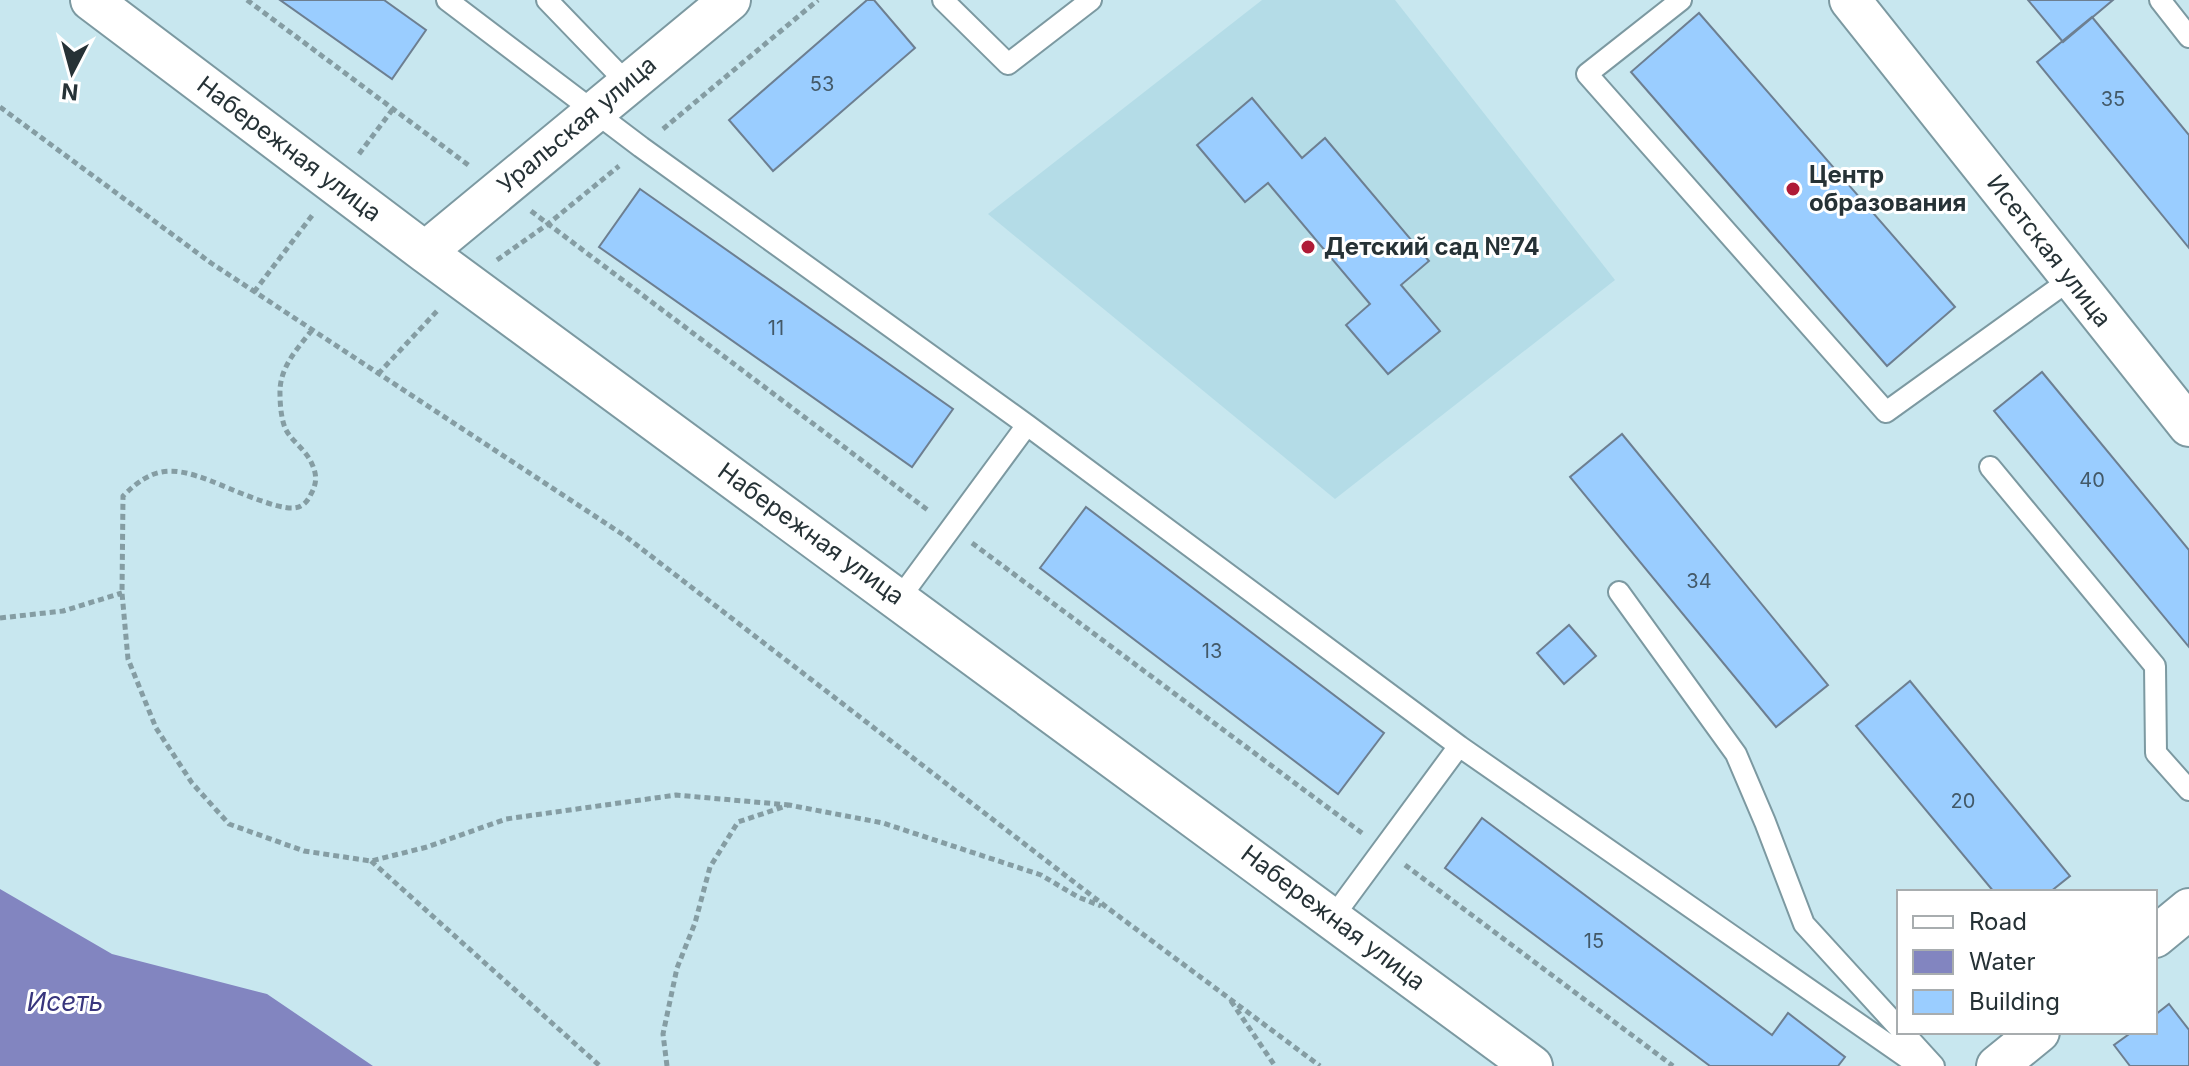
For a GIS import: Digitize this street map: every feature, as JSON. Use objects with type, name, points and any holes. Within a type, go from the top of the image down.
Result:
[{"type":"street","name":"Набережная улица","points":[[91,0],[425,252],[1532,1066]]},
{"type":"street","name":"Уральская улица","points":[[425,252],[730,0]]},
{"type":"street","name":"Исетская улица","points":[[1850,0],[2189,426]]},
{"type":"street","points":[[2157,935],[2189,909]]},
{"type":"street","points":[[1997,1066],[2037,1034]]},
{"type":"lane","points":[[447,0],[641,147],[1027,425],[1459,746],[1919,1066]]},
{"type":"lane","points":[[547,0],[627,83]]},
{"type":"lane","points":[[943,0],[1008,64],[1091,0]]},
{"type":"lane","points":[[1681,0],[1587,74],[1886,412],[2071,279]]},
{"type":"lane","points":[[2160,0],[2189,37]]},
{"type":"lane","points":[[899,599],[1027,425]]},
{"type":"lane","points":[[1990,467],[2155,666],[2156,753],[2189,790]]},
{"type":"lane","points":[[1619,592],[1736,754],[1804,924],[1897,1026]]},
{"type":"lane","points":[[1333,917],[1459,746]]},
{"type":"lane","points":[[1905,1034],[1934,1066]]},
{"type":"path","points":[[378,374],[465,281],[548,224],[818,0]]},
{"type":"path","points":[[0,107],[198,254],[625,536],[1109,909],[1320,1066]]},
{"type":"path","points":[[254,292],[393,109]]},
{"type":"path","points":[[312,330],[291,356],[281,379],[279,396],[284,427],[311,461],[317,477],[312,493],[304,504],[294,508],[243,494],[195,475],[159,470],[139,480],[123,496],[122,593],[128,659],[156,728],[192,783],[229,824],[304,851],[371,861],[427,847],[506,819],[660,797],[676,795],[789,805],[883,823],[1041,875],[1078,897],[1109,909]]},
{"type":"path","points":[[0,618],[63,611],[122,593]]},
{"type":"path","points":[[667,1066],[663,1034],[677,968],[695,923],[710,867],[738,822],[789,805]]},
{"type":"path","points":[[371,861],[600,1066]]},
{"type":"path","points":[[1227,996],[1275,1066]]},
{"type":"shaded area","name":"Детский сад №74","points":[[1262,0],[1395,0],[1615,280],[1335,499],[988,214]]},
{"type":"water","name":"Исеть","points":[[0,889],[112,954],[267,994],[373,1066],[0,1066]]},
{"type":"building","points":[[280,0],[384,0],[426,30],[392,79]]},
{"type":"building","points":[[867,0],[874,0],[915,48],[773,171],[729,120]]},
{"type":"building","points":[[2028,0],[2113,0],[2063,42]]},
{"type":"building","name":"Центр образования","points":[[1699,13],[1955,307],[1887,366],[1631,72]]},
{"type":"building","points":[[2092,17],[2189,135],[2189,248],[2037,62]]},
{"type":"building","points":[[1252,98],[1302,158],[1325,138],[1429,261],[1401,285],[1440,331],[1388,374],[1346,325],[1370,304],[1268,183],[1245,202],[1197,145]]},
{"type":"building","points":[[640,189],[953,409],[912,467],[599,247]]},
{"type":"building","points":[[2042,372],[2189,550],[2189,647],[1994,411]]},
{"type":"building","points":[[1622,434],[1828,685],[1776,727],[1570,477]]},
{"type":"building","points":[[1086,507],[1384,733],[1338,794],[1040,568]]},
{"type":"building","points":[[1569,625],[1596,656],[1564,684],[1537,653]]},
{"type":"building","points":[[1910,681],[2070,876],[2052,890],[1992,890],[1856,726]]},
{"type":"building","points":[[1482,818],[1772,1035],[1788,1013],[1845,1057],[1838,1066],[1710,1066],[1445,868]]},
{"type":"building","points":[[2169,1004],[2189,1030],[2189,1066],[2130,1066],[2114,1045],[2129,1034],[2157,1034],[2157,1013]]},
{"type":"place","name":"Центр образования","points":[[1793,189]]},
{"type":"place","name":"Детский сад №74","points":[[1308,247]]}]
